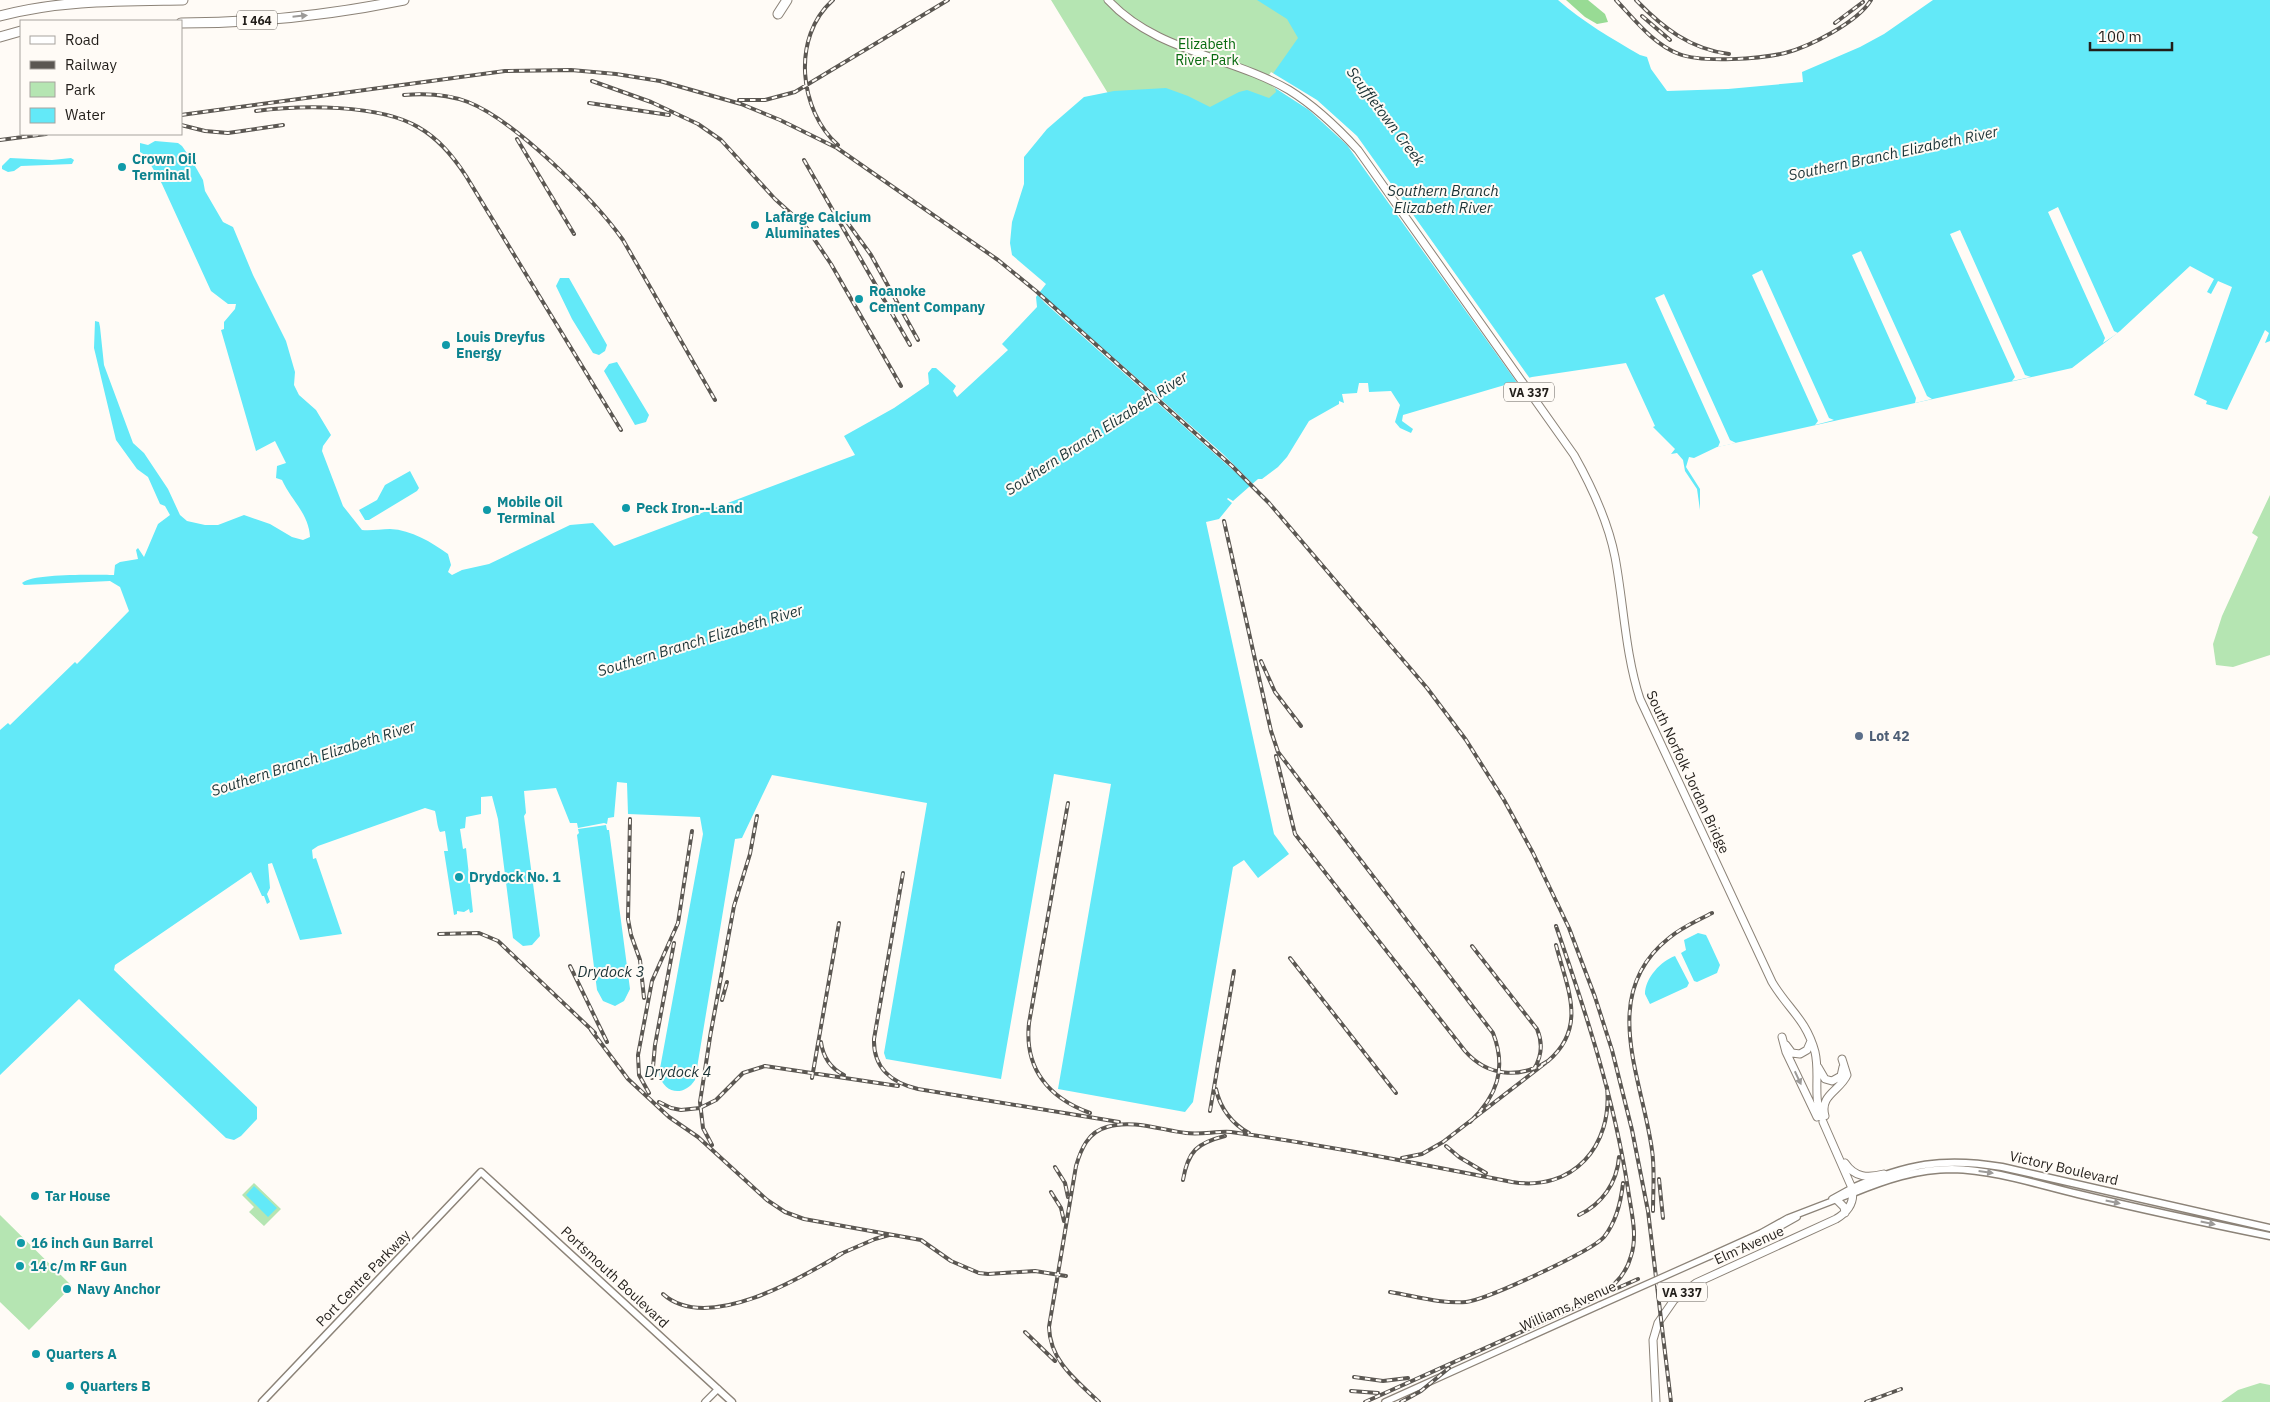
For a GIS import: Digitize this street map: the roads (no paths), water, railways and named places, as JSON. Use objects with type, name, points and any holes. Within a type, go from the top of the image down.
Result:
[{"type":"highway","points":[[0,16],[44,5],[70,2],[182,0]]},
{"type":"highway","name":"I 464","points":[[182,23],[271,19],[364,8],[404,0]]},
{"type":"highway","points":[[778,14],[787,0]]},
{"type":"highway","points":[[0,36],[20,31]]},
{"type":"main road","name":"South Norfolk Jordan Bridge","points":[[1108,0],[1129,18],[1154,35],[1259,76],[1288,90],[1339,129],[1358,150],[1574,455],[1594,494],[1607,529],[1614,557],[1631,668],[1640,699],[1776,988],[1800,1017],[1810,1036]]},
{"type":"main road","name":"VA 337","points":[[1810,1036],[1816,1059],[1816,1090],[1822,1120]]},
{"type":"main road","points":[[1810,1036],[1810,1045],[1807,1050],[1797,1054],[1791,1052],[1782,1037],[1786,1052],[1833,1144]]},
{"type":"main road","points":[[1816,1059],[1822,1076],[1832,1081],[1839,1078],[1842,1074],[1842,1059],[1847,1075],[1844,1081],[1829,1094],[1824,1105],[1822,1120],[1853,1191],[1850,1205],[1845,1213]]},
{"type":"main road","points":[[1816,1090],[1836,1087]]},
{"type":"main road","points":[[1838,1154],[1848,1168],[1858,1174],[1869,1177],[1884,1174]]},
{"type":"main road","points":[[1956,1162],[1956,1170]]},
{"type":"main road","name":"Victory Boulevard","points":[[1853,1191],[1884,1174],[1913,1166],[1956,1162],[2002,1167],[2270,1228]]},
{"type":"main road","name":"Victory Boulevard","points":[[1853,1191],[1902,1175],[1956,1170],[1987,1171],[2106,1201],[2270,1236]]},
{"type":"main road","name":"Portsmouth Boulevard","points":[[481,1172],[732,1402]]},
{"type":"main road","name":"Port Centre Parkway","points":[[262,1402],[481,1172]]},
{"type":"main road","points":[[1837,1200],[1844,1206],[1845,1213]]},
{"type":"main road","name":"Elm Avenue","points":[[1656,1402],[1653,1354],[1654,1335],[1661,1318],[1674,1300],[1696,1283],[1836,1219],[1845,1213]]},
{"type":"street","name":"Williams Avenue","points":[[1828,1202],[1837,1200],[1853,1191]]},
{"type":"street","name":"Williams Avenue","points":[[1385,1402],[1710,1256],[1780,1222],[1853,1191]]},
{"type":"street","points":[[705,1402],[718,1389]]},
{"type":"water","name":"Southern Branch Elizabeth River","points":[[1257,0],[1558,0],[1598,29],[1640,55],[1647,57],[1651,69],[1667,91],[1728,89],[1803,82],[1802,72],[1860,47],[1884,34],[1933,0],[2270,0],[2270,341],[2265,343],[2269,333],[2265,330],[2227,410],[2206,404],[2207,401],[2194,395],[2232,287],[2218,281],[2211,294],[2207,292],[2214,279],[2190,266],[2120,331],[2072,368],[1717,447],[1694,458],[1689,457],[1686,467],[1700,489],[1700,510],[1697,489],[1685,471],[1683,460],[1677,453],[1671,454],[1675,449],[1653,427],[1655,426],[1626,363],[1532,377],[1403,415],[1402,421],[1413,429],[1411,433],[1400,428],[1395,422],[1400,405],[1391,391],[1369,392],[1368,383],[1359,383],[1357,393],[1342,394],[1344,403],[1339,401],[1339,404],[1309,421],[1287,457],[1278,467],[1262,479],[1258,479],[1233,501],[1228,498],[1232,503],[1219,519],[1206,522],[1274,834],[1289,854],[1258,878],[1244,860],[1233,867],[1193,1102],[1185,1112],[1058,1089],[1111,784],[1054,774],[1001,1079],[886,1059],[884,1053],[927,803],[772,775],[742,838],[735,839],[695,1080],[691,1085],[680,1091],[675,1091],[665,1086],[659,1074],[703,834],[700,817],[628,814],[627,783],[617,782],[614,817],[608,818],[607,824],[578,828],[577,823],[570,823],[556,788],[524,791],[526,813],[524,816],[540,936],[532,945],[523,946],[513,938],[498,819],[492,796],[481,797],[481,814],[466,817],[465,828],[460,829],[463,849],[466,848],[473,912],[470,913],[469,909],[464,912],[457,911],[457,914],[454,915],[444,851],[448,851],[445,831],[440,832],[438,828],[435,811],[425,808],[318,846],[312,850],[313,859],[316,858],[342,934],[300,940],[272,863],[268,864],[270,888],[267,894],[270,902],[267,904],[251,872],[115,965],[114,970],[257,1107],[257,1119],[241,1136],[234,1140],[226,1138],[79,999],[0,1075],[0,730],[8,723],[10,725],[75,662],[77,664],[129,611],[120,587],[110,581],[24,585],[22,583],[52,576],[114,575],[115,565],[120,562],[138,559],[136,550],[138,548],[144,557],[158,524],[170,515],[165,506],[160,504],[148,477],[137,469],[116,440],[94,348],[95,321],[99,322],[104,365],[133,443],[144,453],[168,489],[180,515],[187,521],[205,525],[218,525],[244,515],[270,524],[292,537],[303,540],[310,537],[303,514],[282,480],[276,478],[277,466],[286,463],[275,441],[256,451],[221,330],[224,329],[224,322],[235,309],[236,304],[228,304],[211,291],[162,184],[145,155],[140,152],[140,143],[148,145],[155,141],[178,143],[182,146],[203,180],[205,191],[223,222],[233,227],[253,275],[286,341],[295,372],[294,385],[299,395],[316,410],[331,435],[323,446],[322,451],[343,506],[362,530],[398,530],[414,534],[435,545],[448,554],[451,565],[448,572],[452,575],[462,570],[489,564],[570,525],[593,523],[614,546],[855,455],[844,436],[894,408],[929,384],[928,373],[932,368],[936,368],[956,386],[953,391],[957,397],[1008,350],[1002,344],[1037,307],[1036,297],[1046,284],[1012,255],[1010,243],[1012,222],[1024,184],[1024,157],[1047,129],[1084,97],[1114,91],[1166,88],[1210,107],[1239,92],[1247,90],[1269,98],[1276,92],[1272,75],[1298,38],[1287,19]]},
{"type":"water","points":[[10,158],[52,160],[71,158],[74,160],[72,164],[21,166],[14,171],[8,172],[2,169],[2,166]]},
{"type":"water","points":[[560,278],[569,278],[607,345],[605,351],[599,355],[593,353],[572,319],[556,286]]},
{"type":"water","points":[[617,362],[649,415],[646,422],[635,425],[604,371],[609,364]]},
{"type":"water","points":[[410,471],[419,488],[417,491],[369,520],[365,520],[359,510],[377,500],[385,485]]},
{"type":"water","name":"Drydock 3","points":[[606,825],[607,830],[609,830],[630,989],[624,1001],[615,1006],[603,1001],[597,990],[577,835],[579,833],[578,829]]},
{"type":"water","points":[[1698,933],[1706,935],[1720,965],[1717,973],[1697,982],[1694,981],[1681,953],[1686,950],[1684,940]]},
{"type":"water","points":[[1675,956],[1689,983],[1687,987],[1650,1004],[1645,994],[1651,976],[1659,966]]},
{"type":"water","points":[[254,1186],[277,1208],[268,1217],[246,1195]]},
{"type":"railway","points":[[833,0],[820,15],[811,33],[806,53],[805,74],[808,94],[815,113],[825,131],[838,145]]},
{"type":"railway","points":[[739,100],[765,100],[795,92],[948,0]]},
{"type":"railway","points":[[1616,0],[1645,31],[1670,50],[1689,57],[1716,59],[1762,57],[1795,50],[1832,33],[1855,17],[1871,0]]},
{"type":"railway","points":[[1636,0],[1656,20],[1678,36],[1702,47],[1729,54]]},
{"type":"railway","points":[[1835,23],[1863,2]]},
{"type":"railway","points":[[1642,16],[1670,40]]},
{"type":"railway","points":[[182,115],[505,71],[571,70],[616,74],[660,81],[741,104],[780,120],[837,148],[998,260],[1036,291],[1232,466],[1269,503],[1427,688],[1466,740],[1504,800],[1533,853],[1569,928],[1595,997],[1612,1050],[1632,1130],[1648,1211],[1671,1402]]},
{"type":"railway","points":[[592,81],[651,102],[698,124],[721,140],[775,199],[806,227],[831,264],[901,386]]},
{"type":"railway","points":[[404,95],[428,94],[452,97],[468,102],[487,111],[508,125],[552,162],[593,204],[623,240],[715,400]]},
{"type":"railway","points":[[589,103],[669,115]]},
{"type":"railway","points":[[256,111],[317,107],[361,110],[402,119],[426,132],[439,143],[451,155],[466,176],[621,430]]},
{"type":"railway","points":[[182,125],[205,131],[228,133],[283,125]]},
{"type":"railway","points":[[0,140],[38,135]]},
{"type":"railway","points":[[517,139],[574,234]]},
{"type":"railway","points":[[804,160],[910,345]]},
{"type":"railway","points":[[847,222],[871,255],[918,340]]},
{"type":"railway","points":[[1224,521],[1271,731],[1278,752],[1493,1033],[1499,1058],[1497,1081],[1487,1102],[1470,1122]]},
{"type":"railway","points":[[1261,661],[1275,692],[1301,726]]},
{"type":"railway","points":[[1276,756],[1295,834],[1465,1051],[1484,1066],[1505,1073],[1526,1071],[1548,1061]]},
{"type":"railway","points":[[1068,803],[1029,1023],[1029,1039],[1035,1068],[1042,1080],[1062,1099],[1090,1113]]},
{"type":"railway","points":[[710,1037],[734,906],[750,854],[757,816]]},
{"type":"railway","points":[[630,819],[628,919],[631,935],[640,960],[644,998]]},
{"type":"railway","points":[[649,1093],[639,1075],[638,1055],[652,981],[678,923],[692,831]]},
{"type":"railway","points":[[903,873],[874,1039],[877,1058],[886,1073],[900,1083],[918,1089],[1119,1122]]},
{"type":"railway","points":[[1653,1211],[1653,1158],[1630,1038],[1630,1010],[1635,984],[1647,960],[1669,938],[1690,924],[1712,913]]},
{"type":"railway","points":[[812,1078],[839,923]]},
{"type":"railway","points":[[1365,1402],[1588,1302],[1615,1284],[1628,1264],[1634,1240],[1633,1223],[1615,1122],[1598,1056],[1556,926]]},
{"type":"railway","points":[[439,934],[479,933],[498,941],[595,1033]]},
{"type":"railway","points":[[652,1078],[655,1045],[674,943]]},
{"type":"railway","points":[[1402,1158],[1422,1154],[1443,1142],[1548,1061],[1560,1048],[1568,1035],[1571,1021],[1571,1006],[1556,945]]},
{"type":"railway","points":[[1472,946],[1537,1029],[1541,1049],[1534,1069]]},
{"type":"railway","points":[[1290,958],[1396,1093]]},
{"type":"railway","points":[[570,966],[607,1042]]},
{"type":"railway","points":[[1210,1111],[1234,971]]},
{"type":"railway","points":[[722,1000],[727,982]]},
{"type":"railway","points":[[591,1030],[628,1079],[669,1117],[698,1137],[767,1200],[785,1212],[804,1219],[921,1240],[951,1261],[979,1273],[1035,1271],[1066,1276]]},
{"type":"railway","points":[[711,1031],[700,1102],[703,1128],[712,1145]]},
{"type":"railway","points":[[821,1042],[828,1062],[844,1075]]},
{"type":"railway","points":[[659,1102],[671,1108],[681,1110],[700,1108],[716,1100],[743,1073],[765,1066],[898,1086]]},
{"type":"railway","points":[[1099,1402],[1073,1378],[1059,1360],[1050,1339],[1049,1327],[1076,1166],[1086,1142],[1100,1129],[1126,1124],[1176,1132],[1231,1132],[1337,1149],[1512,1182],[1534,1183],[1553,1180],[1570,1172],[1585,1160],[1596,1146],[1603,1128],[1607,1108],[1607,1087]]},
{"type":"railway","points":[[1216,1089],[1220,1103],[1228,1115],[1237,1125],[1249,1133]]},
{"type":"railway","points":[[1183,1180],[1188,1162],[1195,1150],[1207,1142],[1225,1136]]},
{"type":"railway","points":[[1446,1146],[1459,1157],[1486,1173]]},
{"type":"railway","points":[[1579,1215],[1595,1205],[1607,1192],[1618,1167],[1619,1157]]},
{"type":"railway","points":[[1055,1167],[1065,1183],[1068,1197]]},
{"type":"railway","points":[[1659,1179],[1663,1218]]},
{"type":"railway","points":[[1390,1292],[1438,1301],[1466,1302],[1494,1293],[1538,1274],[1580,1253],[1604,1237],[1612,1225],[1617,1212],[1623,1183]]},
{"type":"railway","points":[[1051,1192],[1061,1208],[1064,1221]]},
{"type":"railway","points":[[838,1255],[889,1235]]},
{"type":"railway","points":[[663,1294],[682,1305],[704,1308],[728,1305],[754,1298],[779,1288],[843,1253]]},
{"type":"railway","points":[[1611,1291],[1638,1279]]},
{"type":"railway","points":[[1025,1332],[1055,1361]]},
{"type":"railway","points":[[1401,1402],[1421,1391],[1449,1368]]},
{"type":"railway","points":[[1354,1377],[1383,1381],[1408,1378]]},
{"type":"railway","points":[[1866,1402],[1901,1389]]},
{"type":"railway","points":[[1351,1391],[1378,1393]]},
{"type":"place","name":"Crown Oil Terminal","points":[[122,167]]},
{"type":"place","name":"Lafarge Calcium Aluminates","points":[[755,225]]},
{"type":"place","name":"Roanoke Cement Company","points":[[859,299]]},
{"type":"place","name":"Louis Dreyfus Energy","points":[[446,345]]},
{"type":"place","name":"Peck Iron--Land","points":[[626,508]]},
{"type":"place","name":"Mobile Oil Terminal","points":[[487,510]]},
{"type":"place","name":"Lot 42","points":[[1859,736]]},
{"type":"place","name":"Drydock No. 1","points":[[459,877]]},
{"type":"place","name":"Tar House","points":[[35,1196]]},
{"type":"place","name":"16 inch Gun Barrel","points":[[21,1243]]},
{"type":"place","name":"14 c/m RF Gun","points":[[20,1266]]},
{"type":"place","name":"Navy Anchor","points":[[67,1289]]},
{"type":"place","name":"Quarters A","points":[[36,1354]]},
{"type":"place","name":"Quarters B","points":[[70,1386]]},
{"type":"park label","name":"Elizabeth River Park","points":[[1207,52]]},
{"type":"water label","name":"Scuffletown Creek","points":[[1386,116]]},
{"type":"water label","name":"Drydock 4","points":[[678,1071]]}]
